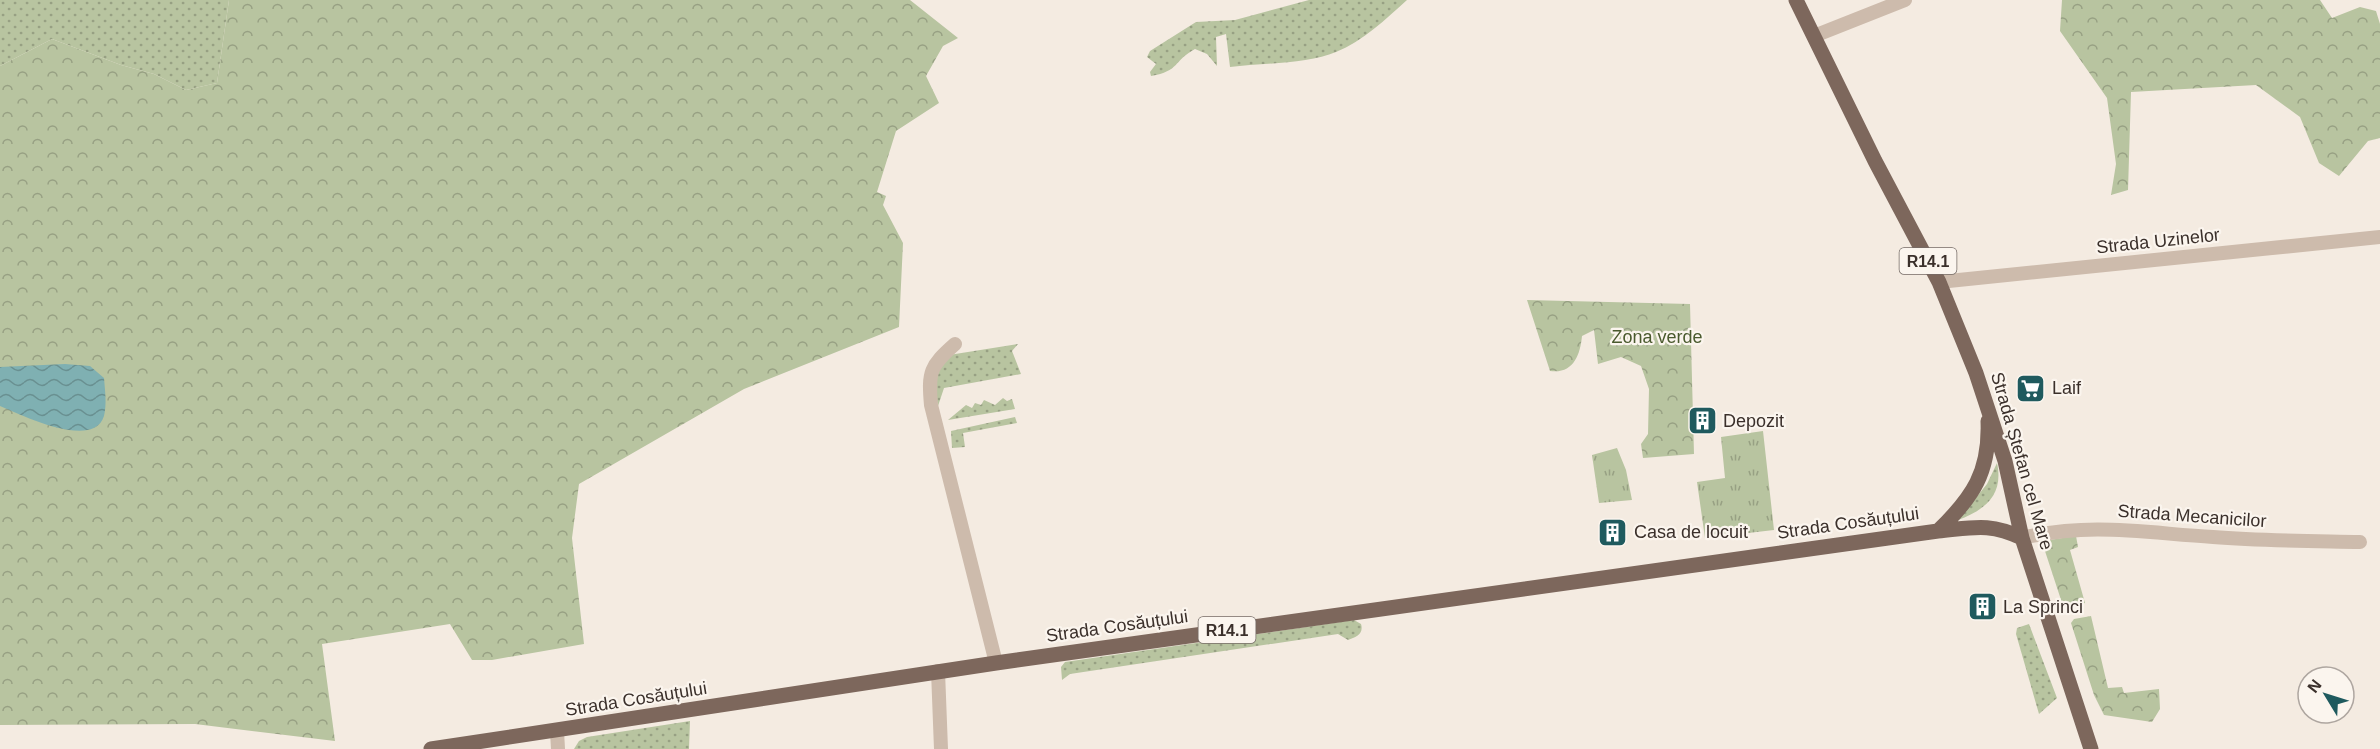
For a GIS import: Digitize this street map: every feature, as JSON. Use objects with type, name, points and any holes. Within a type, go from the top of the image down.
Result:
[{"type":"main road","name":"Strada Ștefan cel Mare","points":[[1796,0],[1875,161],[1939,282],[1977,373],[2005,461],[2022,538],[2091,749]]},
{"type":"main road","name":"R14.1","points":[[1938,531],[1968,499],[1981,475],[1988,448],[1987,406]]},
{"type":"main road","name":"Strada Cosăuțului","points":[[431,749],[938,671],[1938,531],[1988,526],[2002,528],[2022,538]]},
{"type":"street","points":[[1814,36],[1905,0]]},
{"type":"street","name":"Strada Uzinelor","points":[[1939,282],[2380,237]]},
{"type":"street","points":[[955,344],[937,359],[929,376],[932,405],[996,663]]},
{"type":"street","name":"Strada Mecanicilor","points":[[2022,538],[2074,530],[2130,528],[2213,537],[2360,542]]},
{"type":"street","points":[[938,671],[941,749]]},
{"type":"street","points":[[557,731],[558,749]]},
{"type":"green space","points":[[0,0],[229,0],[217,83],[186,90],[154,74],[121,65],[52,39],[0,66]]},
{"type":"green space","points":[[229,0],[910,0],[958,38],[943,46],[926,76],[939,103],[896,131],[877,192],[886,196],[883,205],[903,243],[899,327],[744,389],[579,484],[572,538],[584,644],[492,660],[472,660],[450,624],[322,644],[335,741],[195,724],[0,725],[0,66],[52,39],[121,65],[154,74],[186,90],[217,83]]},
{"type":"green space","points":[[1309,0],[1407,0],[1365,36],[1325,56],[1298,61],[1230,67],[1226,34],[1216,37],[1217,66],[1207,54],[1195,49],[1172,68],[1151,76],[1150,72],[1156,64],[1147,57],[1150,51],[1196,22],[1235,20]]},
{"type":"green space","points":[[2062,0],[2320,0],[2332,18],[2360,7],[2376,11],[2380,24],[2380,138],[2368,141],[2339,176],[2319,163],[2300,117],[2256,85],[2131,92],[2128,190],[2111,195],[2116,164],[2107,98],[2060,31]]},
{"type":"green space","name":"Zona verde","points":[[1527,300],[1690,304],[1694,454],[1643,458],[1641,444],[1648,434],[1649,389],[1641,366],[1621,357],[1598,364],[1594,330],[1582,336],[1577,357],[1570,367],[1550,371]]},
{"type":"green space","points":[[1018,344],[1012,351],[1021,374],[944,388],[938,406],[933,380],[949,355]]},
{"type":"green space","points":[[1003,398],[1007,401],[1012,399],[1015,409],[948,420],[966,405],[972,408],[975,403],[981,405],[984,400],[995,405]]},
{"type":"green space","points":[[1015,417],[1017,423],[963,433],[965,447],[952,448],[951,431]]},
{"type":"green space","points":[[1763,431],[1774,530],[1705,538],[1697,482],[1725,478],[1721,437]]},
{"type":"green space","points":[[1617,448],[1626,470],[1632,500],[1599,503],[1592,455]]},
{"type":"green space","points":[[1997,463],[1998,484],[1990,500],[1968,516],[1958,520],[1987,484]]},
{"type":"green space","points":[[2076,536],[2078,547],[2070,550],[2085,603],[2064,609],[2043,545],[2049,540]]},
{"type":"green space","points":[[2091,616],[2108,688],[2122,687],[2124,693],[2159,689],[2160,709],[2152,722],[2104,715],[2094,695],[2071,623],[2074,619]]},
{"type":"green space","points":[[1354,620],[1361,624],[1361,630],[1348,640],[1338,634],[1070,674],[1062,680],[1061,667],[1065,662]]},
{"type":"green space","points":[[2029,624],[2057,698],[2039,714],[2016,634],[2017,628]]},
{"type":"green space","points":[[690,721],[689,749],[574,749],[579,741],[587,737]]},
{"type":"water","points":[[65,364],[90,366],[104,378],[105,411],[97,426],[86,430],[55,427],[0,406],[0,367]]},
{"type":"place","name":"Laif","points":[[2031,388]]},
{"type":"place","name":"Depozit","points":[[1702,421]]},
{"type":"place","name":"Casa de locuit","points":[[1613,532]]},
{"type":"place","name":"La Sprinci","points":[[1982,607]]}]
